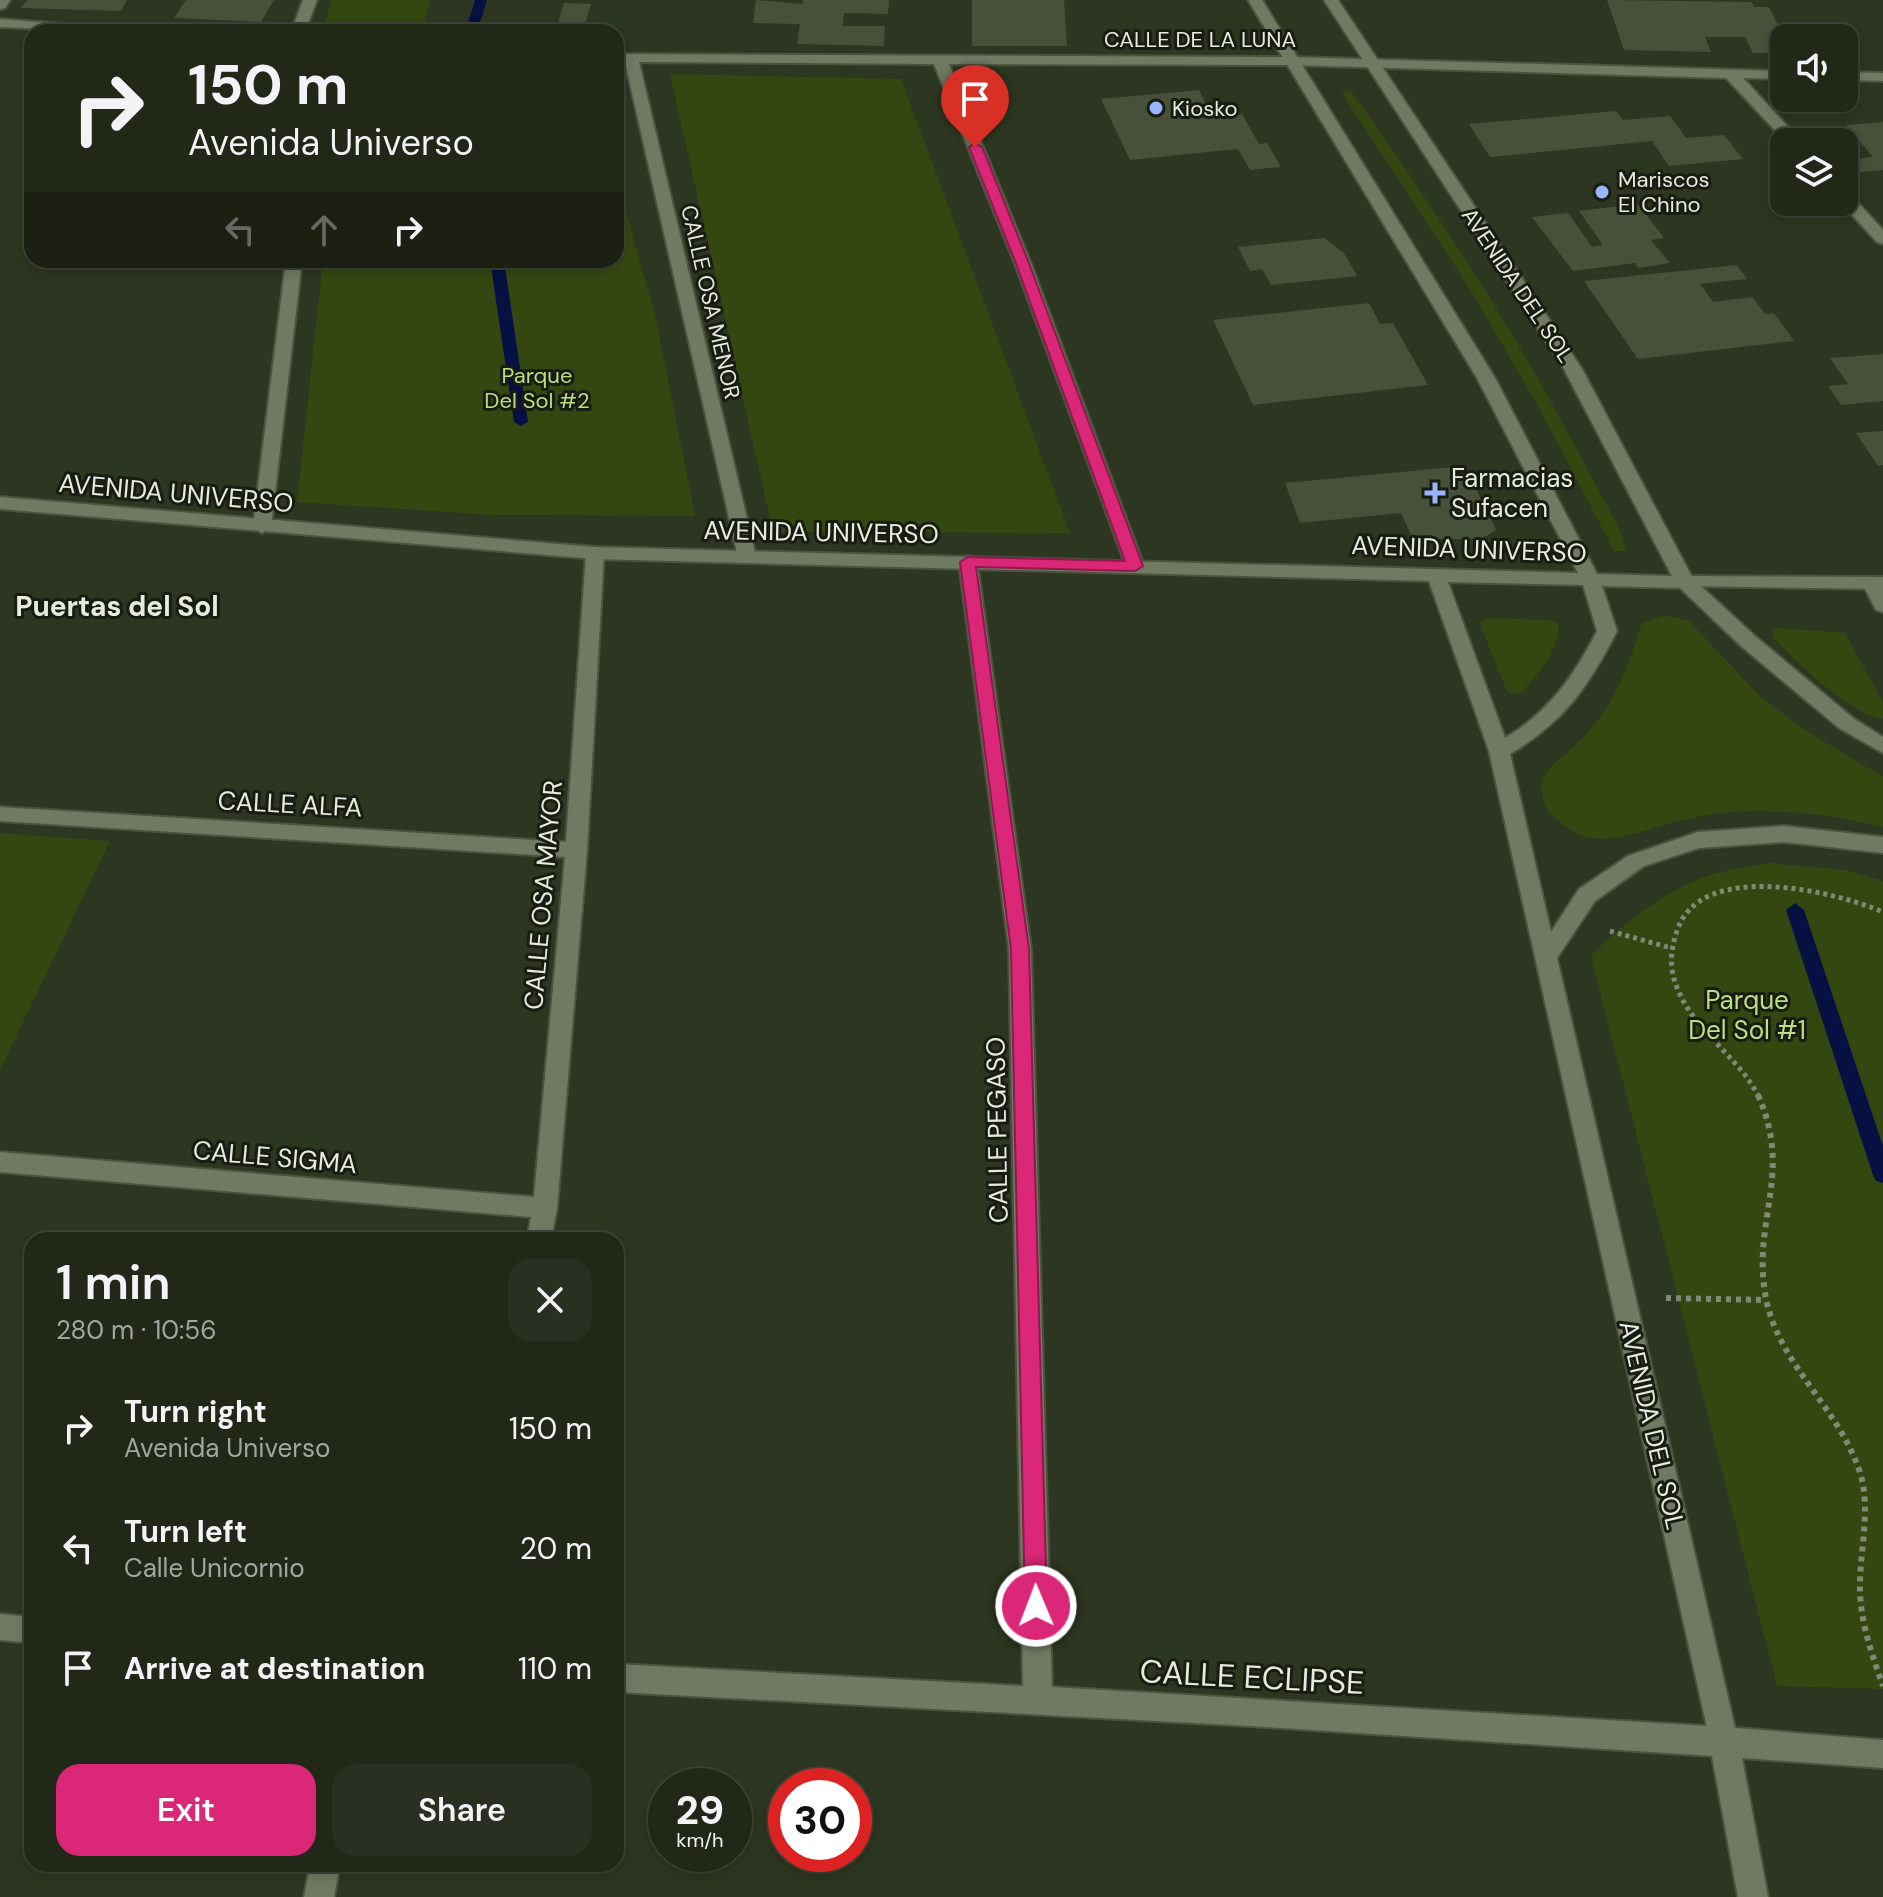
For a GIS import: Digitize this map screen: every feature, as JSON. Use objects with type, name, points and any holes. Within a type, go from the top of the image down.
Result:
[{"type":"street","points":[[301,24],[310,0]]},
{"type":"street","points":[[1255,0],[1486,378],[1590,579],[1607,631],[1580,685],[1540,728],[1499,751]]},
{"type":"street","name":"AVENIDA DEL SOL","points":[[1331,0],[1573,369],[1685,582],[1748,641],[1846,723],[1883,746]]},
{"type":"street","points":[[0,23],[24,25]]},
{"type":"street","name":"CALLE DE LA LUNA","points":[[624,58],[941,62],[1291,61],[1770,75]]},
{"type":"street","name":"CALLE OSA MENOR","points":[[624,58],[747,557]]},
{"type":"street","points":[[941,62],[1022,261],[1135,566]]},
{"type":"street","points":[[1731,74],[1781,128]]},
{"type":"street","points":[[1858,76],[1883,77]]},
{"type":"street","points":[[1858,212],[1883,239]]},
{"type":"street","points":[[262,527],[293,268]]},
{"type":"street","name":"AVENIDA UNIVERSO","points":[[0,503],[595,553],[1685,582],[1877,583]]},
{"type":"street","name":"CALLE OSA MAYOR","points":[[540,1232],[576,850],[595,553]]},
{"type":"street","name":"CALLE PEGASO","points":[[968,562],[1020,949],[1038,1700]]},
{"type":"street","name":"AVENIDA DEL SOL","points":[[1436,574],[1499,751],[1724,1741],[1753,1897]]},
{"type":"street","points":[[1877,583],[1883,606]]},
{"type":"street","name":"CALLE ALFA","points":[[0,814],[576,850]]},
{"type":"street","points":[[1547,955],[1587,895],[1636,861],[1698,840],[1784,834],[1883,845]]},
{"type":"street","name":"CALLE SIGMA","points":[[0,1162],[545,1208]]},
{"type":"street","points":[[0,1627],[24,1629]]},
{"type":"street","name":"CALLE ECLIPSE","points":[[624,1678],[1724,1741],[1883,1754]]},
{"type":"street","points":[[319,1897],[324,1872]]},
{"type":"path","points":[[1883,912],[1862,901],[1809,888],[1760,886],[1710,895],[1679,917],[1671,948],[1673,983],[1697,1026],[1754,1087],[1770,1124],[1777,1165],[1762,1251],[1765,1300],[1786,1352],[1835,1420],[1861,1477],[1860,1591],[1865,1632],[1883,1686]]},
{"type":"path","points":[[1571,918],[1671,948]]},
{"type":"path","points":[[1624,1299],[1765,1300]]},
{"type":"green space","points":[[332,0],[430,0],[424,24],[324,24]]},
{"type":"green space","points":[[670,74],[901,79],[1070,533],[773,532]]},
{"type":"green space","points":[[1351,91],[1383,137],[1505,323],[1610,510],[1626,551],[1614,551],[1543,415],[1473,294],[1342,93]]},
{"type":"green space","name":"Parque Del Sol #2","points":[[624,205],[655,315],[695,516],[495,515],[297,502],[322,268],[624,268]]},
{"type":"green space","points":[[1665,615],[1689,621],[1758,694],[1802,728],[1883,777],[1883,827],[1807,814],[1731,812],[1689,819],[1621,837],[1595,838],[1568,829],[1555,818],[1543,800],[1542,779],[1582,739],[1612,699],[1642,623]]},
{"type":"green space","points":[[1486,618],[1550,620],[1558,624],[1552,652],[1521,693],[1511,694],[1506,689],[1480,624]]},
{"type":"green space","points":[[1773,630],[1845,633],[1883,702],[1883,719],[1839,697],[1808,672],[1772,636]]},
{"type":"green space","points":[[0,833],[110,841],[0,1070]]},
{"type":"green space","name":"Parque Del Sol #1","points":[[1771,863],[1846,870],[1883,881],[1883,1689],[1777,1686],[1591,956],[1634,917],[1685,885],[1721,872]]},
{"type":"building","points":[[27,0],[127,0],[121,11],[21,8]]},
{"type":"building","points":[[186,0],[274,0],[261,22],[174,18]]},
{"type":"building","points":[[756,0],[803,4],[803,0],[889,0],[888,14],[844,13],[843,26],[885,26],[884,46],[797,44],[800,24],[753,23]]},
{"type":"building","points":[[972,0],[1064,0],[1067,46],[972,46]]},
{"type":"building","points":[[1607,0],[1752,2],[1754,7],[1769,7],[1778,24],[1770,24],[1770,53],[1753,53],[1745,37],[1705,37],[1711,52],[1624,50]]},
{"type":"building","points":[[564,3],[591,4],[585,24],[558,24]]},
{"type":"building","points":[[1199,90],[1212,117],[1242,114],[1259,144],[1267,143],[1281,167],[1250,170],[1238,149],[1130,160],[1101,99]]},
{"type":"building","points":[[1616,111],[1623,120],[1670,116],[1686,138],[1724,135],[1743,159],[1669,166],[1652,141],[1490,157],[1469,124]]},
{"type":"building","points":[[1883,122],[1883,170],[1858,172],[1858,159],[1873,157],[1858,139],[1858,128],[1846,125]]},
{"type":"building","points":[[1638,204],[1664,238],[1651,240],[1670,263],[1638,268],[1635,263],[1573,271],[1532,217],[1568,213],[1592,247],[1603,245],[1579,211]]},
{"type":"building","points":[[1324,238],[1344,253],[1357,276],[1271,285],[1262,269],[1250,271],[1238,247]]},
{"type":"building","points":[[1737,265],[1747,279],[1700,284],[1713,302],[1752,297],[1765,314],[1774,313],[1794,341],[1638,359],[1584,281]]},
{"type":"building","points":[[1369,303],[1380,324],[1393,323],[1428,385],[1253,405],[1213,320]]},
{"type":"building","points":[[1883,354],[1883,401],[1841,405],[1828,386],[1848,384],[1830,358]]},
{"type":"building","points":[[1883,431],[1883,465],[1878,466],[1856,433]]},
{"type":"building","points":[[1465,466],[1496,530],[1481,539],[1413,539],[1401,513],[1300,523],[1285,483]]},
{"type":"waterway","points":[[474,24],[481,0]]},
{"type":"waterway","points":[[498,268],[521,422]]},
{"type":"waterway","points":[[1795,910],[1883,1175]]},
{"type":"place","name":"Kiosko","points":[[1156,108]]},
{"type":"place","name":"Mariscos El Chino","points":[[1602,192]]},
{"type":"place","name":"Farmacias Sufacen","points":[[1435,493]]},
{"type":"district","name":"Puertas del Sol","points":[[117,606]]},
{"type":"route","points":[[975,147],[1022,261],[1135,566],[968,562],[1020,949],[1036,1606]]}]
